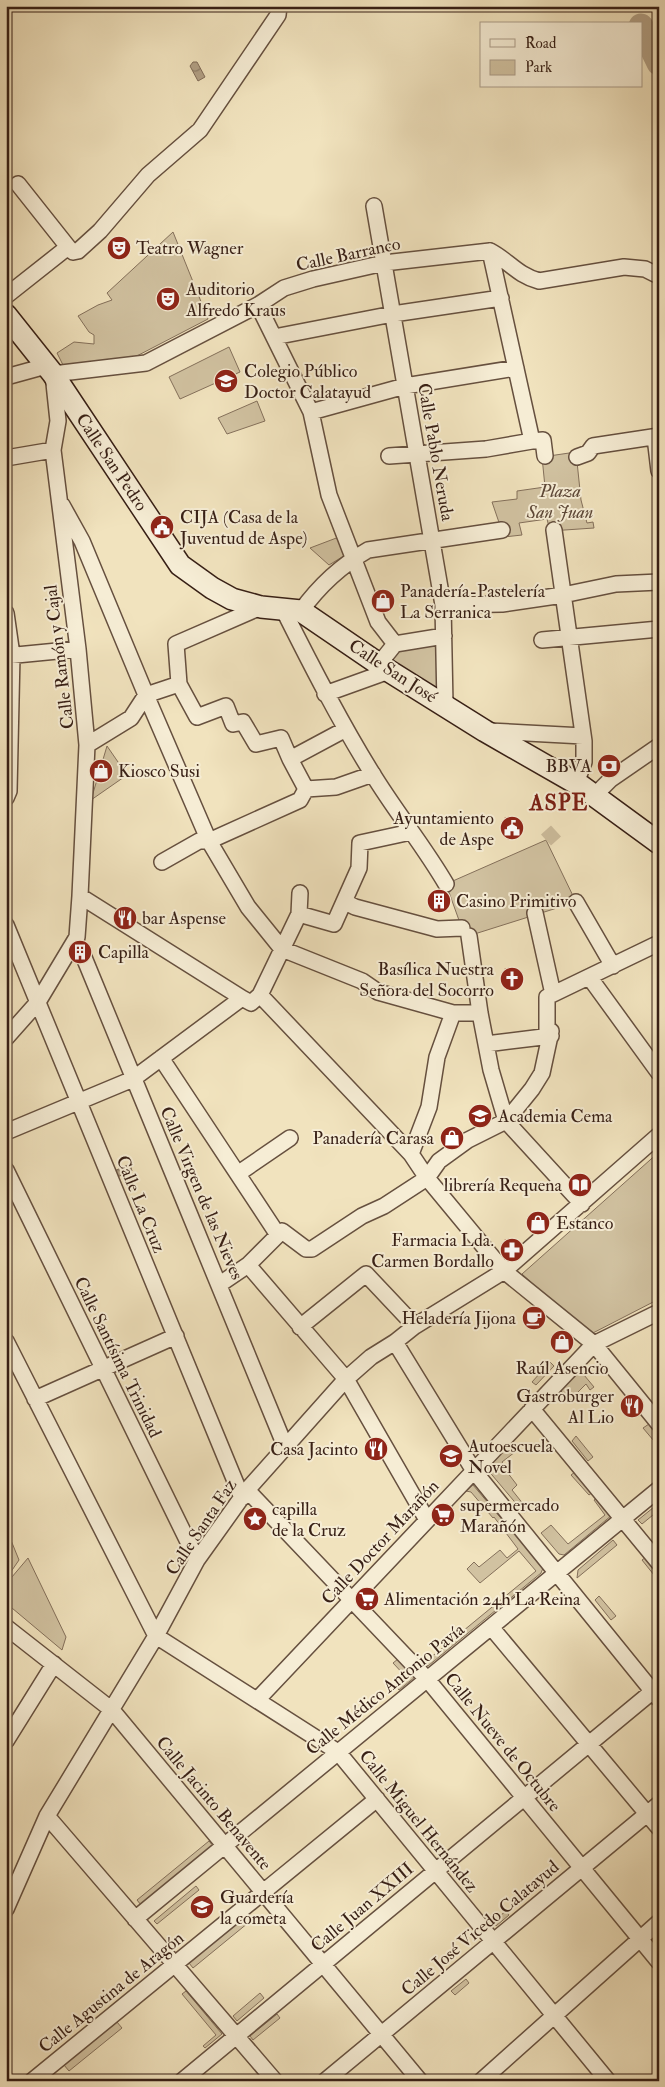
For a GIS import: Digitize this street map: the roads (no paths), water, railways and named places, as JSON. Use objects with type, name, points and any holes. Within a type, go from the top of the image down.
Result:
[{"type":"street","points":[[18,184],[68,248],[74,252],[78,251],[100,231],[148,175],[200,130],[278,15],[279,6]]},
{"type":"street","name":"Calle Pablo Neruda","points":[[374,206],[444,605],[445,705]]},
{"type":"street","points":[[6,296],[68,248]]},
{"type":"street","points":[[490,251],[500,256],[526,278],[539,281],[624,266],[644,269],[659,276]]},
{"type":"street","points":[[490,251],[532,441]]},
{"type":"street","name":"Calle Barranco","points":[[6,377],[50,370],[146,362],[258,305],[284,288],[313,279],[384,264],[490,251]]},
{"type":"street","points":[[274,337],[393,314],[501,298]]},
{"type":"street","points":[[258,305],[311,412],[329,495],[352,559],[378,622],[395,644]]},
{"type":"street","name":"Calle San Pedro","points":[[6,315],[50,370],[180,564],[212,588],[232,599],[261,608],[292,610]]},
{"type":"street","points":[[311,412],[405,386],[516,368]]},
{"type":"street","name":"Calle Ramón y Cajal","points":[[50,370],[58,421],[53,450],[88,745],[80,896],[80,947]]},
{"type":"street","points":[[577,457],[588,453],[593,446],[657,436],[659,471]]},
{"type":"street","points":[[389,456],[486,449],[543,440],[545,456]]},
{"type":"street","points":[[6,458],[53,450]]},
{"type":"street","points":[[58,499],[82,541],[209,841],[242,899],[282,949],[362,981],[378,992],[453,1013],[480,1013]]},
{"type":"street","points":[[446,884],[346,730],[326,694],[292,610],[352,559],[368,550],[433,542],[502,530]]},
{"type":"street","points":[[554,530],[583,736],[584,762],[576,783]]},
{"type":"street","points":[[444,605],[502,604],[563,595],[616,584],[659,582]]},
{"type":"street","points":[[261,608],[176,644],[179,684],[197,717],[226,706],[233,724],[243,722],[256,744],[281,738],[306,789]]},
{"type":"street","name":"Calle San José","points":[[292,610],[485,731],[576,783],[659,843]]},
{"type":"street","points":[[6,613],[9,655],[9,791],[6,798]]},
{"type":"street","points":[[542,640],[659,629]]},
{"type":"street","points":[[395,644],[444,636]]},
{"type":"street","points":[[326,694],[384,668],[395,644]]},
{"type":"street","points":[[9,655],[78,649]]},
{"type":"street","points":[[88,745],[131,718],[146,696],[179,684]]},
{"type":"street","points":[[290,759],[346,730]]},
{"type":"street","points":[[485,731],[583,736]]},
{"type":"street","points":[[594,795],[612,779],[659,746]]},
{"type":"street","points":[[306,789],[336,787],[373,774]]},
{"type":"street","points":[[162,862],[199,841],[209,841],[300,800],[306,789]]},
{"type":"street","points":[[298,914],[334,924],[359,868],[360,843],[411,832]]},
{"type":"street","points":[[80,896],[251,1003],[260,995],[298,914],[300,893]]},
{"type":"street","points":[[345,902],[355,907],[437,929],[466,932],[491,1070],[506,1121],[582,1204]]},
{"type":"street","points":[[576,902],[613,966]]},
{"type":"street","points":[[535,913],[553,994]]},
{"type":"street","name":"Calle La Cruz","points":[[6,925],[176,1336],[244,1494]]},
{"type":"street","points":[[161,1058],[280,1233],[306,1249],[312,1249],[362,1216],[376,1210],[427,1178],[439,1161],[461,1145],[506,1121],[542,1073],[551,1036],[551,1031],[548,1032],[546,997],[590,978],[659,943]]},
{"type":"street","points":[[6,1038],[38,1002],[80,947]]},
{"type":"street","name":"Calle Virgen de las Nieves","points":[[80,947],[286,1446]]},
{"type":"street","points":[[590,978],[659,1073]]},
{"type":"street","points":[[260,995],[411,1154],[427,1178],[504,1270],[594,1344],[659,1424]]},
{"type":"street","points":[[6,1132],[133,1079],[242,998]]},
{"type":"street","points":[[411,1154],[429,1107],[437,1058],[453,1013]]},
{"type":"street","points":[[486,1044],[551,1036]]},
{"type":"street","name":"Calle Santa Faz","points":[[8,1898],[47,1816],[156,1636],[197,1560],[244,1494],[346,1379],[371,1357],[396,1342],[415,1326],[504,1270],[659,1135]]},
{"type":"street","points":[[239,1174],[290,1138]]},
{"type":"street","name":"Calle Santísima Trinidad","points":[[6,1170],[197,1560]]},
{"type":"street","points":[[220,1284],[248,1265],[280,1233]]},
{"type":"street","points":[[248,1265],[346,1379],[427,1520]]},
{"type":"street","points":[[300,1327],[366,1274],[415,1326]]},
{"type":"street","points":[[594,1344],[659,1312]]},
{"type":"street","points":[[35,1399],[176,1336]]},
{"type":"street","points":[[396,1342],[474,1471],[556,1573],[657,1692]]},
{"type":"street","name":"Calle Doctor Marañón","points":[[257,1700],[594,1344]]},
{"type":"street","points":[[7,1346],[156,1636]]},
{"type":"street","points":[[532,1409],[659,1563]]},
{"type":"street","name":"Calle Médico Antonio Pavía","points":[[135,1919],[659,1489]]},
{"type":"street","name":"Calle Nueve de Octubre","points":[[244,1494],[351,1600],[427,1679],[659,1962]]},
{"type":"street","name":"Calle Jacinto Benavente","points":[[6,1627],[112,1710],[420,2081]]},
{"type":"street","points":[[491,1627],[659,1828]]},
{"type":"street","name":"Calle Miguel Hernández","points":[[156,1636],[338,1752],[608,2081]]},
{"type":"street","points":[[6,1740],[54,1664]]},
{"type":"street","name":"Calle Juan XXIII","points":[[182,2081],[588,1744],[657,1692]]},
{"type":"street","name":"Calle Agustina de Aragón","points":[[32,2081],[377,1799]]},
{"type":"street","name":"Calle José Vicedo Calatayud","points":[[326,2081],[659,1804]]},
{"type":"street","points":[[47,1816],[275,2081]]},
{"type":"street","points":[[482,2081],[659,1922]]},
{"type":"water","points":[[193,62],[197,62],[205,77],[198,81],[190,66]]},
{"type":"water","points":[[130,1164],[132,1171],[117,1177],[114,1171]]},
{"type":"waterway","points":[[642,28],[659,63]]},
{"type":"tunnel","points":[[546,840],[556,831]]},
{"type":"place","name":"Teatro Wagner","points":[[119,248]]},
{"type":"place","name":"Auditorio Alfredo Kraus","points":[[168,299]]},
{"type":"place","name":"Colegio Público Doctor Calatayud","points":[[226,381]]},
{"type":"place","name":"CIJA (Casa de la Juventud de Aspe)","points":[[162,527]]},
{"type":"place","name":"Panadería-Pastelería La Serranica","points":[[383,601]]},
{"type":"place","name":"BBVA","points":[[609,766]]},
{"type":"place","name":"Kiosco Susi","points":[[101,771]]},
{"type":"place","name":"Ayuntamiento de Aspe","points":[[512,828]]},
{"type":"place","name":"Casino Primitivo","points":[[439,901]]},
{"type":"place","name":"bar Aspense","points":[[125,918]]},
{"type":"place","name":"Capilla","points":[[80,952]]},
{"type":"place","name":"Basílica Nuestra Señora del Socorro","points":[[512,979]]},
{"type":"place","name":"Academia Cema","points":[[480,1116]]},
{"type":"place","name":"Panadería Carasa","points":[[452,1138]]},
{"type":"place","name":"librería Requena","points":[[580,1185]]},
{"type":"place","name":"Estanco","points":[[538,1223]]},
{"type":"place","name":"Farmacia Lda. Carmen Bordallo","points":[[512,1250]]},
{"type":"place","name":"Heladería Jijona","points":[[534,1318]]},
{"type":"place","name":"Raúl Asencio","points":[[562,1342]]},
{"type":"place","name":"Gastroburger Al Lio","points":[[632,1406]]},
{"type":"place","name":"Casa Jacinto","points":[[376,1449]]},
{"type":"place","name":"Autoescuela Novel","points":[[451,1456]]},
{"type":"place","name":"supermercado Marañón","points":[[443,1515]]},
{"type":"place","name":"capilla de la Cruz","points":[[255,1519]]},
{"type":"place","name":"Alimentación 24h La Reina","points":[[367,1599]]},
{"type":"place","name":"Guardería la cometa","points":[[202,1907]]},
{"type":"district","name":"ASPE","points":[[559,802]]},
{"type":"park label","name":"Plaza San Juan","points":[[560,501]]}]
